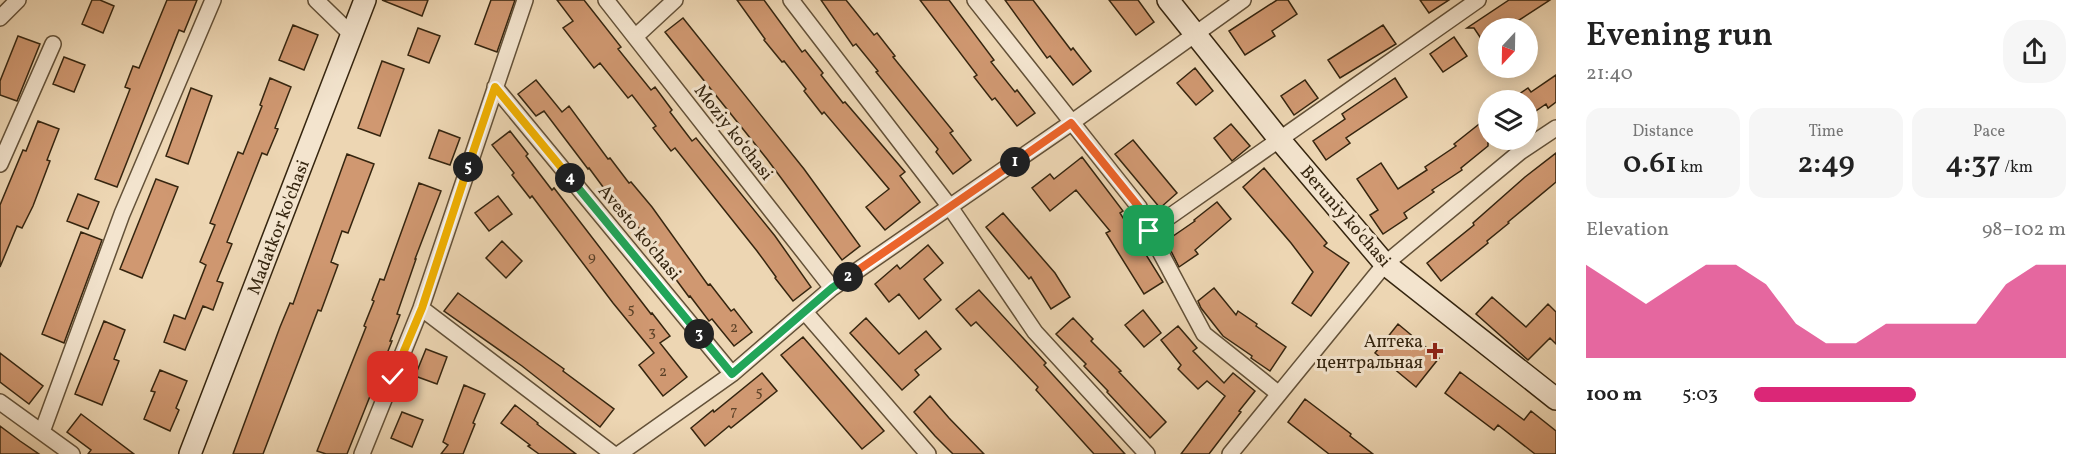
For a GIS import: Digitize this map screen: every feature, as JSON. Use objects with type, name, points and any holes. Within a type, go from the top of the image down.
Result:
[{"type":"street","points":[[0,18],[18,0]]},
{"type":"street","points":[[42,432],[122,214],[213,0]]},
{"type":"street","points":[[316,0],[352,35]]},
{"type":"street","name":"Madatkor ko'chasi","points":[[190,454],[365,0]]},
{"type":"street","points":[[368,452],[422,308],[525,0]]},
{"type":"street","name":"Moziy ko‘chasi","points":[[606,0],[832,288]]},
{"type":"street","points":[[634,37],[675,0]]},
{"type":"street","points":[[791,0],[950,207],[1035,332],[1147,454]]},
{"type":"street","points":[[975,0],[1139,207],[1149,231],[1204,334],[1279,394]]},
{"type":"street","name":"Beruniy ko'chasi","points":[[1168,0],[1279,139],[1385,264],[1556,399]]},
{"type":"street","points":[[619,454],[732,374],[832,288],[1071,123],[1243,0]]},
{"type":"street","points":[[1149,231],[1478,0]]},
{"type":"street","points":[[0,164],[53,44]]},
{"type":"street","name":"Avesto ko'chasi","points":[[495,87],[732,374]]},
{"type":"street","points":[[1230,454],[1385,264],[1520,152],[1556,128]]},
{"type":"street","points":[[422,308],[613,454]]},
{"type":"street","points":[[805,312],[928,454]]},
{"type":"street","points":[[0,402],[72,454]]},
{"type":"building","points":[[92,0],[100,0],[114,6],[103,33],[82,24]]},
{"type":"building","points":[[167,0],[197,0],[184,32],[179,30],[117,187],[95,179],[130,89],[125,87],[133,66],[139,68]]},
{"type":"building","points":[[382,0],[428,0],[422,16]]},
{"type":"building","points":[[491,0],[515,0],[497,52],[475,44]]},
{"type":"building","points":[[557,0],[584,0],[621,47],[618,49],[651,90],[655,87],[692,141],[696,138],[775,236],[811,287],[793,301],[757,251],[675,148],[671,151],[653,128],[656,126],[632,95],[628,98],[600,63],[594,68],[563,28],[573,21]]},
{"type":"building","points":[[737,0],[764,0],[802,52],[805,50],[823,73],[821,75],[843,103],[845,102],[905,172],[900,176],[920,202],[885,230],[866,207],[889,189],[824,112],[822,114],[804,91],[806,89],[764,40]]},
{"type":"building","points":[[821,0],[846,0],[874,35],[877,33],[895,56],[893,57],[953,131],[950,133],[971,160],[953,174],[936,152],[938,149],[856,44],[853,46]]},
{"type":"building","points":[[920,0],[949,0],[994,60],[991,62],[1035,113],[1017,126],[995,98],[992,100],[974,77],[977,75]]},
{"type":"building","points":[[1005,0],[1033,0],[1071,50],[1073,48],[1091,71],[1073,85],[1050,56],[1047,58]]},
{"type":"building","points":[[1109,0],[1138,0],[1154,22],[1136,35]]},
{"type":"building","points":[[1277,0],[1288,0],[1297,14],[1272,31],[1275,36],[1245,55],[1229,31]]},
{"type":"building","points":[[1420,0],[1449,0],[1429,13]]},
{"type":"building","points":[[1509,0],[1550,0],[1522,18],[1482,18]]},
{"type":"building","points":[[683,18],[804,169],[860,246],[842,260],[767,159],[665,32]]},
{"type":"building","points":[[1478,21],[1478,34],[1474,28],[1467,28]]},
{"type":"building","points":[[293,25],[318,35],[304,70],[279,60]]},
{"type":"building","points":[[1383,25],[1396,44],[1340,78],[1328,60]]},
{"type":"building","points":[[418,28],[440,36],[429,63],[408,55]]},
{"type":"building","points":[[18,36],[40,44],[17,101],[0,95],[0,81]]},
{"type":"building","points":[[1454,37],[1467,56],[1443,72],[1430,54]]},
{"type":"building","points":[[64,57],[85,65],[74,92],[53,84]]},
{"type":"building","points":[[382,61],[404,69],[380,136],[358,128]]},
{"type":"building","points":[[1195,68],[1213,91],[1196,105],[1177,83]]},
{"type":"building","points":[[1556,75],[1556,102],[1548,108],[1546,104],[1538,109],[1538,90],[1534,90]]},
{"type":"building","points":[[270,78],[291,87],[275,128],[278,129],[267,155],[262,153],[227,242],[232,244],[217,281],[223,283],[213,310],[203,306],[185,350],[164,342],[174,315],[185,319],[206,265],[200,262],[215,225],[210,223],[238,152],[243,154],[262,106],[260,105]]},
{"type":"building","points":[[1395,78],[1407,97],[1346,138],[1350,143],[1326,160],[1313,141],[1345,119],[1342,114]]},
{"type":"building","points":[[536,80],[562,112],[569,106],[608,159],[610,158],[629,183],[631,182],[652,207],[708,285],[710,284],[731,311],[734,309],[752,332],[734,346],[712,319],[709,321],[653,246],[611,193],[609,195],[588,169],[544,111],[536,116],[518,94]]},
{"type":"building","points":[[1305,80],[1318,98],[1294,115],[1281,96]]},
{"type":"building","points":[[191,88],[212,96],[188,164],[166,156]]},
{"type":"building","points":[[38,121],[59,129],[33,206],[22,228],[17,226],[0,267],[0,205]]},
{"type":"building","points":[[1231,124],[1250,146],[1232,161],[1214,138]]},
{"type":"building","points":[[1478,125],[1478,150],[1483,150],[1461,168],[1462,170],[1432,190],[1434,192],[1404,213],[1407,218],[1383,234],[1370,215],[1378,210],[1357,179],[1381,163],[1398,189],[1427,170],[1425,167],[1456,146],[1454,144]]},
{"type":"building","points":[[439,130],[460,138],[450,165],[429,158]]},
{"type":"building","points":[[510,131],[552,190],[554,188],[670,336],[660,343],[687,377],[663,396],[639,365],[654,353],[532,196],[530,198],[512,175],[514,173],[492,145]]},
{"type":"building","points":[[1133,140],[1177,193],[1160,208],[1115,154]]},
{"type":"building","points":[[1556,153],[1556,182],[1508,222],[1487,241],[1488,243],[1441,281],[1427,263],[1474,225],[1473,223],[1525,177]]},
{"type":"building","points":[[347,154],[374,164],[348,233],[342,231],[331,262],[338,265],[321,311],[318,310],[263,454],[233,454],[280,327],[290,303],[293,304]]},
{"type":"building","points":[[1082,157],[1123,211],[1120,213],[1163,282],[1144,294],[1106,233],[1110,231],[1076,190],[1050,211],[1032,188],[1050,174],[1054,179]]},
{"type":"building","points":[[1264,168],[1327,243],[1324,246],[1349,263],[1311,316],[1292,303],[1313,272],[1243,187]]},
{"type":"building","points":[[156,179],[178,187],[142,278],[120,269]]},
{"type":"building","points":[[419,183],[441,191],[397,314],[400,315],[390,341],[392,341],[347,454],[326,454],[317,451],[366,327],[364,326],[374,301],[372,300],[380,279],[384,280]]},
{"type":"building","points":[[78,194],[99,202],[88,229],[67,221]]},
{"type":"building","points":[[498,196],[512,214],[489,231],[475,213]]},
{"type":"building","points":[[1217,202],[1231,219],[1195,250],[1198,254],[1179,267],[1166,241]]},
{"type":"building","points":[[1003,213],[1055,273],[1070,297],[1051,309],[1031,277],[1029,279],[986,227]]},
{"type":"building","points":[[81,232],[102,240],[64,343],[42,334]]},
{"type":"building","points":[[502,241],[522,261],[506,278],[486,258]]},
{"type":"building","points":[[928,245],[943,263],[924,279],[941,300],[919,319],[899,294],[889,302],[875,284],[897,265],[900,269]]},
{"type":"building","points":[[1214,288],[1236,315],[1238,311],[1286,347],[1270,371],[1223,336],[1201,308],[1198,301]]},
{"type":"building","points":[[979,290],[1125,454],[1094,454],[1036,390],[1038,387],[976,322],[971,326],[956,309]]},
{"type":"building","points":[[458,293],[564,369],[563,371],[614,409],[600,427],[522,366],[444,311]]},
{"type":"building","points":[[1492,297],[1526,327],[1548,304],[1556,312],[1556,344],[1550,338],[1528,360],[1476,314]]},
{"type":"building","points":[[1143,310],[1161,333],[1144,347],[1125,325]]},
{"type":"building","points":[[866,318],[899,354],[926,331],[941,349],[915,370],[919,375],[902,390],[850,333]]},
{"type":"building","points":[[1073,318],[1093,339],[1091,341],[1166,422],[1150,438],[1084,366],[1086,364],[1056,334]]},
{"type":"building","points":[[104,321],[125,330],[114,359],[119,361],[102,405],[75,394]]},
{"type":"building","points":[[1398,324],[1439,358],[1416,387],[1375,353]]},
{"type":"building","points":[[1178,326],[1197,348],[1193,351],[1224,383],[1233,373],[1255,391],[1209,454],[1181,454],[1225,396],[1207,381],[1198,389],[1178,369],[1181,365],[1161,340]]},
{"type":"building","points":[[803,337],[884,431],[862,449],[781,355]]},
{"type":"building","points":[[426,349],[447,357],[437,384],[415,376]]},
{"type":"building","points":[[0,353],[43,386],[29,404],[0,382]]},
{"type":"building","points":[[160,370],[187,381],[170,431],[144,419],[155,392],[151,391]]},
{"type":"building","points":[[1460,372],[1524,420],[1531,411],[1556,431],[1556,454],[1535,454],[1498,425],[1494,430],[1445,393]]},
{"type":"building","points":[[762,373],[777,391],[705,446],[691,428]]},
{"type":"building","points":[[464,385],[485,394],[473,423],[475,424],[463,454],[441,454],[448,445],[443,442]]},
{"type":"building","points":[[930,396],[984,454],[953,454],[935,436],[914,412]]},
{"type":"building","points":[[1305,399],[1373,454],[1329,454],[1288,422]]},
{"type":"building","points":[[515,405],[576,454],[539,454],[528,446],[530,445],[501,423]]},
{"type":"building","points":[[402,412],[423,420],[412,447],[391,438]]},
{"type":"building","points":[[81,414],[134,454],[88,454],[91,450],[67,432]]},
{"type":"building","points":[[0,426],[20,441],[39,454],[0,454]]},
{"type":"place","name":"Аптека центральная","points":[[1435,351]]},
{"type":"route","points":[[393,377],[422,308],[495,87],[732,374],[832,288],[1071,123],[1139,207],[1149,231]]}]
